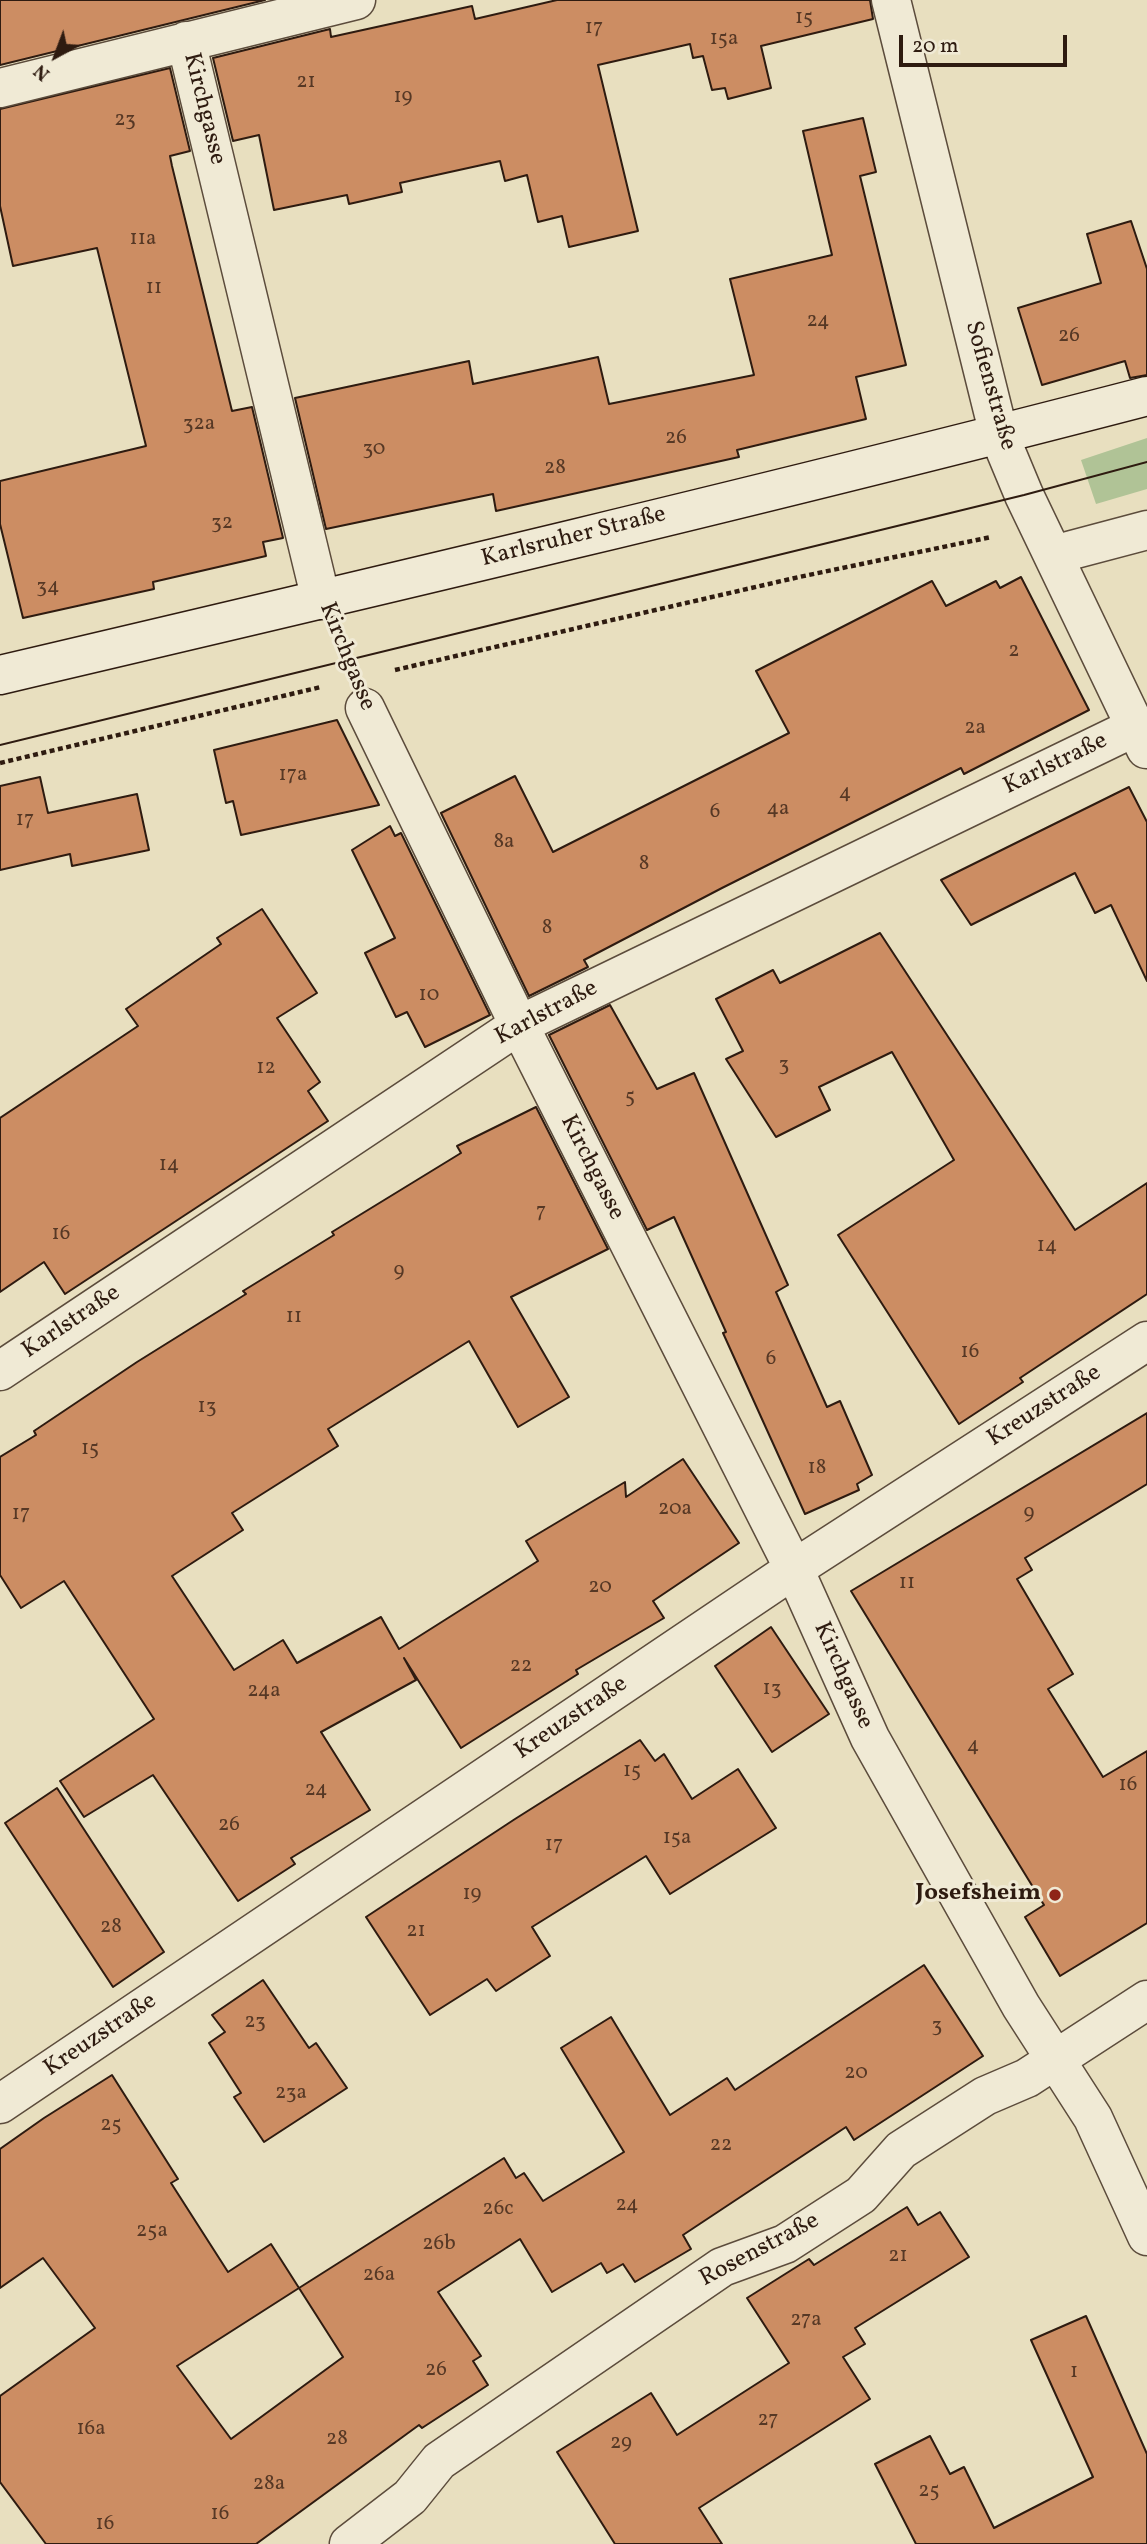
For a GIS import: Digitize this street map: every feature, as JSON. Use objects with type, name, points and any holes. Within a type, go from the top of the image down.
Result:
[{"type":"street","points":[[0,88],[356,0]]},
{"type":"street","name":"Sofienstraße","points":[[891,0],[999,435],[1046,541],[1141,739]]},
{"type":"street","name":"Kirchgasse","points":[[186,41],[321,600]]},
{"type":"street","name":"Karlsruher Straße","points":[[0,675],[321,600],[999,435],[1147,396]]},
{"type":"street","points":[[1046,541],[1147,530]]},
{"type":"street","name":"Kirchgasse","points":[[360,694],[519,1025],[794,1569],[870,1738],[1021,2006],[1093,2118],[1147,2235]]},
{"type":"street","name":"Karlstraße","points":[[0,1371],[519,1025],[1141,739]]},
{"type":"street","name":"Kreuzstraße","points":[[0,2104],[794,1569],[1147,1341]]},
{"type":"street","name":"Rosenstraße","points":[[349,2544],[410,2497],[439,2461],[722,2267],[785,2244],[861,2195],[901,2150],[985,2096],[1027,2078],[1055,2061],[1147,2000]]},
{"type":"path","points":[[0,763],[360,694],[786,580],[1046,541]]},
{"type":"path","name":"Kirchgasse","points":[[321,600],[360,694]]},
{"type":"green space","points":[[1147,438],[1147,489],[1096,504],[1081,460]]},
{"type":"building","points":[[0,0],[265,0],[0,65]]},
{"type":"building","points":[[557,0],[870,0],[873,19],[761,46],[771,88],[728,99],[725,88],[712,90],[703,56],[693,58],[690,44],[598,65],[638,231],[569,247],[562,216],[538,222],[527,175],[505,181],[500,161],[400,183],[402,192],[349,204],[347,195],[274,210],[259,135],[233,141],[213,58],[330,29],[331,37],[472,6],[475,19]]},
{"type":"building","points":[[170,68],[190,151],[170,156],[172,166],[232,411],[252,407],[283,538],[263,542],[266,556],[153,582],[154,589],[23,618],[0,524],[0,481],[146,446],[97,248],[13,266],[0,206],[0,109]]},
{"type":"building","points":[[863,118],[876,172],[860,176],[906,365],[856,377],[866,419],[737,450],[739,457],[496,511],[493,494],[326,529],[295,398],[469,361],[473,384],[598,357],[609,404],[754,375],[730,279],[832,255],[803,131]]},
{"type":"building","points":[[1131,221],[1147,269],[1147,375],[1130,378],[1125,361],[1042,385],[1018,308],[1101,283],[1087,234]]},
{"type":"building","points":[[1021,577],[1089,710],[964,774],[961,768],[722,888],[584,960],[588,967],[529,996],[441,813],[515,776],[553,852],[789,733],[756,671],[932,581],[946,606],[996,581],[1000,588]]},
{"type":"building","points":[[337,720],[379,805],[241,835],[233,801],[226,803],[214,750]]},
{"type":"building","points":[[40,777],[48,813],[137,794],[149,850],[72,866],[70,854],[0,870],[0,786]]},
{"type":"building","points":[[1129,787],[1147,822],[1147,981],[1111,905],[1095,913],[1075,873],[971,925],[941,880]]},
{"type":"building","points":[[390,826],[395,836],[401,833],[490,1015],[425,1047],[407,1012],[396,1017],[365,953],[395,938],[352,850]]},
{"type":"building","points":[[262,909],[317,993],[277,1018],[320,1082],[308,1091],[328,1121],[65,1294],[44,1262],[0,1292],[0,1118],[138,1026],[126,1009],[221,944],[217,938]]},
{"type":"building","points":[[880,933],[1075,1230],[1147,1183],[1147,1294],[1020,1378],[1023,1382],[959,1424],[838,1235],[954,1160],[892,1052],[819,1087],[830,1110],[776,1137],[726,1059],[743,1051],[716,999],[773,970],[780,983]]},
{"type":"building","points":[[610,1005],[657,1089],[694,1073],[788,1285],[776,1292],[827,1407],[840,1401],[872,1475],[857,1484],[859,1490],[805,1514],[674,1217],[647,1230],[549,1035]]},
{"type":"building","points":[[536,1107],[608,1249],[511,1297],[569,1397],[518,1427],[469,1341],[328,1429],[338,1446],[232,1513],[243,1530],[172,1576],[234,1670],[283,1640],[297,1663],[381,1617],[399,1649],[538,1561],[526,1541],[625,1482],[626,1497],[683,1459],[739,1543],[653,1601],[664,1618],[576,1670],[578,1674],[461,1748],[404,1658],[416,1680],[321,1732],[370,1810],[291,1858],[295,1864],[238,1901],[153,1775],[84,1817],[60,1781],[154,1719],[64,1581],[21,1608],[0,1575],[0,1457],[36,1435],[34,1431],[137,1362],[246,1294],[243,1291],[334,1235],[332,1232],[461,1153],[457,1146]]},
{"type":"building","points":[[1147,1413],[1147,1484],[1025,1558],[1032,1570],[1017,1579],[1073,1674],[1048,1689],[1103,1777],[1147,1751],[1147,1923],[1060,1976],[1025,1917],[1044,1905],[851,1591]]},
{"type":"building","points":[[771,1627],[829,1714],[772,1752],[715,1666]]},
{"type":"building","points":[[640,1740],[655,1761],[664,1754],[692,1799],[738,1769],[776,1828],[670,1894],[646,1856],[532,1927],[550,1956],[496,1991],[487,1979],[430,2015],[366,1917]]},
{"type":"building","points":[[57,1788],[164,1952],[113,1987],[5,1823]]},
{"type":"building","points":[[924,1965],[983,2056],[854,2140],[846,2127],[683,2235],[691,2249],[635,2282],[623,2264],[607,2273],[601,2263],[552,2292],[520,2239],[438,2292],[481,2356],[473,2361],[488,2385],[422,2428],[419,2425],[256,2544],[46,2544],[0,2482],[0,2396],[95,2328],[43,2258],[0,2288],[0,2149],[112,2075],[178,2179],[171,2183],[228,2272],[271,2244],[299,2288],[504,2158],[516,2178],[524,2173],[543,2201],[624,2152],[561,2048],[611,2017],[670,2115],[727,2078],[735,2090]],"holes":[[[299,2288],[343,2357],[231,2439],[177,2366]]]},
{"type":"building","points":[[263,1980],[309,2048],[316,2043],[347,2088],[264,2142],[234,2097],[241,2093],[209,2043],[225,2032],[212,2015]]},
{"type":"building","points":[[907,2207],[918,2225],[940,2212],[969,2257],[855,2328],[865,2344],[843,2357],[870,2399],[699,2508],[722,2544],[615,2544],[557,2452],[651,2393],[677,2435],[789,2363],[747,2298],[809,2259],[814,2265]]},
{"type":"building","points":[[1086,2316],[1147,2454],[1147,2544],[916,2544],[875,2464],[930,2436],[950,2474],[964,2467],[994,2528],[1093,2477],[1031,2340]]},
{"type":"tram line","points":[[0,745],[1024,495],[1147,462]]},
{"type":"place","name":"Josefsheim","points":[[1055,1895]]}]
